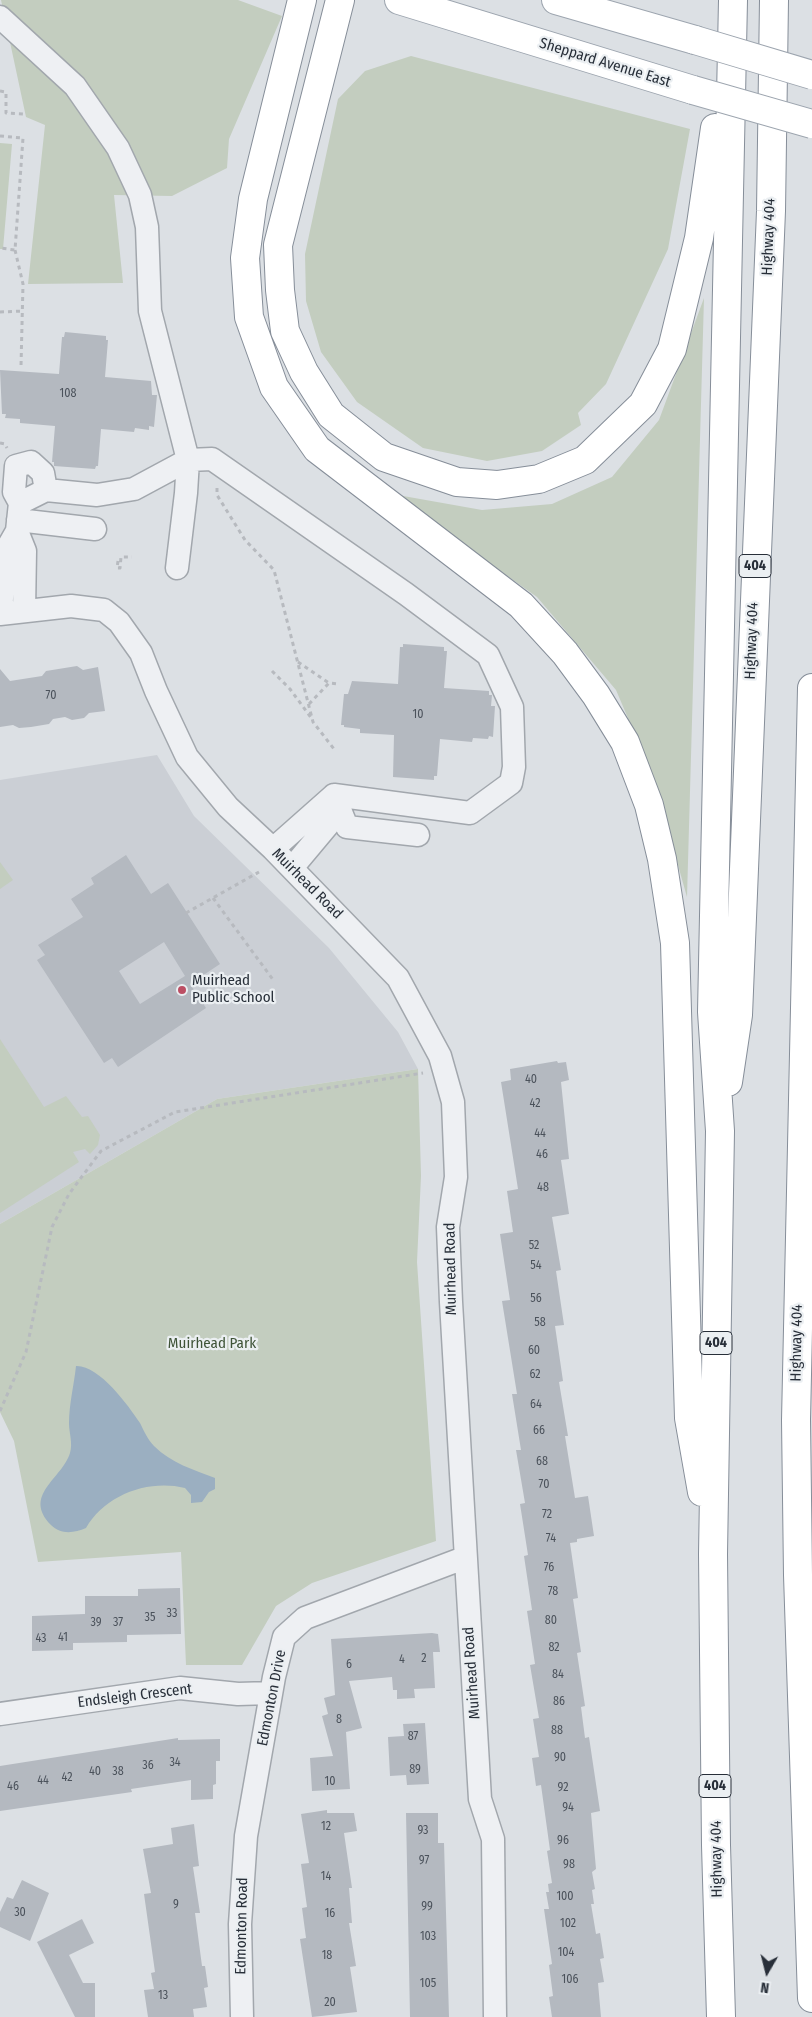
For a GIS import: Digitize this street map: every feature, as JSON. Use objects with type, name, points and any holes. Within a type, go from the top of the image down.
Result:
[{"type":"main road","points":[[302,0],[253,199],[245,258],[249,317],[274,387],[317,449],[521,605],[565,653],[596,695],[626,742],[649,805],[662,859],[675,943],[689,1418],[712,1554]]},
{"type":"main road","points":[[340,0],[278,245],[280,290],[285,331],[304,372],[331,415],[384,457],[456,482],[497,485],[539,479],[585,460],[643,404],[672,350],[700,238],[733,0]]},
{"type":"main road","name":"Sheppard Avenue East","points":[[399,0],[692,90],[812,124]]},
{"type":"main road","points":[[556,0],[812,75]]},
{"type":"main road","name":"Highway 404","points":[[721,2017],[716,1845],[712,1554],[720,1131],[712,1012],[733,0]]},
{"type":"main road","name":"Highway 404","points":[[720,1131],[738,1015],[771,210],[774,0]]},
{"type":"main road","name":"Highway 404","points":[[812,688],[796,1420],[798,1575],[809,1825],[812,1998]]},
{"type":"street","points":[[0,17],[76,86],[118,148],[140,195],[147,227],[150,311],[188,460],[177,568]]},
{"type":"street","points":[[46,490],[97,495],[134,489],[188,460],[212,459],[406,594],[488,655],[512,707],[514,767],[511,784],[470,813],[334,795],[273,849]]},
{"type":"street","points":[[46,490],[18,518],[5,552],[0,614],[24,611],[25,551],[18,518],[14,487],[16,466],[31,462],[43,473],[46,490]]},
{"type":"street","points":[[18,518],[95,529]]},
{"type":"street","name":"Muirhead Road","points":[[24,611],[71,606],[104,610],[119,622],[141,653],[156,691],[187,757],[228,807],[292,868],[398,978],[440,1056],[453,1102],[456,1142],[456,1177],[448,1227],[464,1558],[480,1799],[493,1840],[495,2017]]},
{"type":"street","points":[[334,795],[347,827],[418,835]]},
{"type":"street","points":[[292,868],[328,825],[334,795]]},
{"type":"street","name":"Edmonton Drive","points":[[246,1836],[271,1693],[284,1637],[305,1618],[464,1558]]},
{"type":"street","name":"Endsleigh Crescent","points":[[0,1714],[180,1688],[238,1694],[271,1693]]},
{"type":"street","name":"Edmonton Road","points":[[242,2017],[240,1924],[246,1836]]},
{"type":"path","points":[[0,91],[6,92],[6,113],[25,114]]},
{"type":"path","points":[[0,136],[24,138],[15,250],[23,284],[21,366]]},
{"type":"path","points":[[0,248],[15,250]]},
{"type":"path","points":[[0,312],[23,310]]},
{"type":"path","points":[[217,486],[217,495],[245,540],[274,570],[313,722]]},
{"type":"path","points":[[118,561],[117,568],[120,568],[121,557],[132,558]]},
{"type":"path","points":[[298,662],[329,683],[338,684]]},
{"type":"path","points":[[272,671],[290,689],[334,749]]},
{"type":"path","points":[[309,704],[329,683]]},
{"type":"path","points":[[186,913],[259,872]]},
{"type":"path","points":[[213,898],[274,980]]},
{"type":"path","points":[[0,1411],[26,1352],[52,1227],[69,1194],[101,1151],[175,1112],[444,1069]]},
{"type":"shaded area","name":"Muirhead Public School","points":[[157,755],[194,816],[329,948],[398,1032],[418,1069],[217,1099],[0,1224],[0,780]]},
{"type":"green space","points":[[1,0],[238,0],[282,16],[229,139],[227,168],[172,196],[114,195],[123,283],[28,284],[45,125],[26,117]]},
{"type":"green space","points":[[411,56],[690,129],[668,249],[606,384],[578,413],[581,425],[542,451],[487,461],[423,448],[357,402],[321,352],[306,301],[305,254],[338,99],[365,71]]},
{"type":"green space","points":[[0,143],[12,144],[3,249],[0,249]]},
{"type":"green space","points":[[704,298],[687,897],[653,777],[616,690],[537,597],[392,494],[482,510],[552,504],[612,477],[659,420]]},
{"type":"green space","points":[[0,862],[13,880],[0,889]]},
{"type":"green space","points":[[0,1039],[44,1107],[66,1096],[82,1117],[88,1116],[100,1135],[98,1145],[90,1154],[85,1149],[73,1152],[79,1162],[0,1213]]},
{"type":"green space","name":"Muirhead Park","points":[[418,1069],[421,1176],[417,1262],[436,1541],[312,1583],[276,1606],[242,1665],[186,1665],[181,1552],[38,1562],[14,1441],[0,1412],[0,1224],[217,1099]]},
{"type":"water","points":[[76,1366],[85,1367],[94,1372],[112,1387],[128,1406],[154,1446],[161,1452],[191,1469],[215,1478],[215,1489],[209,1492],[202,1502],[191,1503],[191,1495],[185,1488],[157,1486],[142,1488],[116,1498],[94,1516],[86,1528],[63,1532],[51,1525],[43,1514],[42,1496],[66,1462],[70,1453],[69,1416]]},
{"type":"building","points":[[65,332],[106,336],[106,340],[108,340],[105,377],[151,381],[152,395],[157,395],[154,427],[149,426],[149,430],[135,428],[134,432],[101,429],[98,466],[95,469],[54,466],[54,462],[52,462],[55,426],[20,423],[20,419],[5,418],[6,414],[2,414],[0,370],[59,374],[62,337],[64,337]]},
{"type":"building","points":[[403,644],[444,647],[444,651],[447,651],[444,688],[489,691],[489,695],[492,695],[491,706],[495,706],[493,737],[489,736],[488,739],[473,738],[472,742],[440,739],[437,776],[434,776],[434,780],[393,777],[394,735],[360,733],[360,729],[341,725],[344,694],[348,694],[352,681],[398,684],[400,647],[403,647]]},
{"type":"building","points":[[77,666],[83,670],[98,667],[105,711],[89,713],[84,718],[72,720],[65,717],[53,719],[49,724],[31,727],[19,728],[13,725],[0,727],[0,669],[10,681],[42,676],[46,671]]},
{"type":"building","points":[[126,855],[151,894],[168,883],[220,964],[190,984],[206,1008],[118,1067],[112,1058],[104,1063],[37,960],[45,955],[38,945],[83,917],[71,899],[94,884],[91,878]],"holes":[[[164,942],[185,976],[140,1004],[119,971]]]},
{"type":"building","points":[[557,1061],[558,1063],[566,1062],[569,1080],[561,1082],[569,1159],[561,1160],[569,1214],[552,1217],[561,1270],[556,1271],[564,1325],[555,1326],[563,1381],[559,1382],[568,1436],[565,1436],[575,1498],[588,1496],[594,1536],[577,1539],[577,1542],[570,1543],[578,1598],[573,1599],[581,1652],[577,1653],[585,1706],[581,1707],[585,1738],[589,1737],[600,1811],[591,1813],[596,1869],[592,1872],[595,1889],[592,1890],[594,1904],[591,1904],[596,1934],[600,1933],[604,1958],[600,1959],[604,1982],[598,1983],[601,2017],[552,2017],[549,1997],[553,1996],[549,1965],[552,1964],[544,1909],[549,1909],[546,1892],[549,1892],[548,1884],[552,1883],[547,1851],[550,1850],[541,1785],[536,1786],[532,1758],[539,1757],[533,1719],[539,1718],[530,1665],[535,1664],[527,1611],[532,1610],[524,1556],[528,1555],[520,1504],[525,1503],[516,1450],[521,1450],[512,1394],[517,1394],[502,1301],[510,1300],[500,1234],[513,1232],[507,1191],[518,1189],[501,1082],[511,1080],[510,1069]]},
{"type":"building","points":[[180,1588],[181,1634],[127,1635],[127,1642],[73,1643],[73,1650],[32,1651],[32,1616],[85,1614],[85,1596],[138,1596],[138,1589]]},
{"type":"building","points":[[438,1634],[440,1652],[433,1652],[435,1688],[414,1689],[415,1698],[397,1699],[397,1690],[393,1690],[392,1677],[349,1681],[362,1728],[346,1732],[350,1789],[312,1791],[310,1758],[333,1756],[322,1716],[328,1714],[324,1698],[335,1695],[331,1639]]},
{"type":"building","points":[[425,1723],[429,1784],[407,1785],[406,1775],[390,1776],[388,1737],[404,1736],[403,1724]]},
{"type":"building","points":[[178,1738],[178,1740],[220,1739],[220,1761],[216,1761],[216,1784],[213,1785],[213,1799],[191,1800],[191,1780],[131,1789],[132,1792],[0,1811],[0,1766]]},
{"type":"building","points":[[327,1810],[327,1813],[354,1813],[357,1831],[344,1833],[352,1888],[349,1888],[352,1923],[349,1923],[356,1966],[350,1967],[357,2012],[312,2017],[300,1939],[306,1938],[302,1908],[307,1907],[301,1864],[309,1863],[301,1814]]},
{"type":"building","points":[[406,1813],[438,1813],[438,1843],[444,1843],[449,2017],[410,2017]]},
{"type":"building","points":[[194,1824],[199,1866],[193,1867],[200,1913],[195,1913],[202,1966],[205,1966],[208,1987],[204,1988],[207,2007],[193,2009],[194,2017],[148,2017],[144,1990],[154,1989],[151,1973],[155,1972],[144,1894],[151,1893],[143,1849],[173,1844],[171,1828]]},
{"type":"building","points":[[22,1880],[49,1893],[30,1941],[0,1927],[0,1912],[7,1897],[13,1899]]},
{"type":"building","points":[[82,1919],[94,1943],[69,1955],[83,1983],[95,1983],[95,2017],[75,2017],[37,1942]]},
{"type":"place","name":"Muirhead Public School","points":[[182,990]]}]
